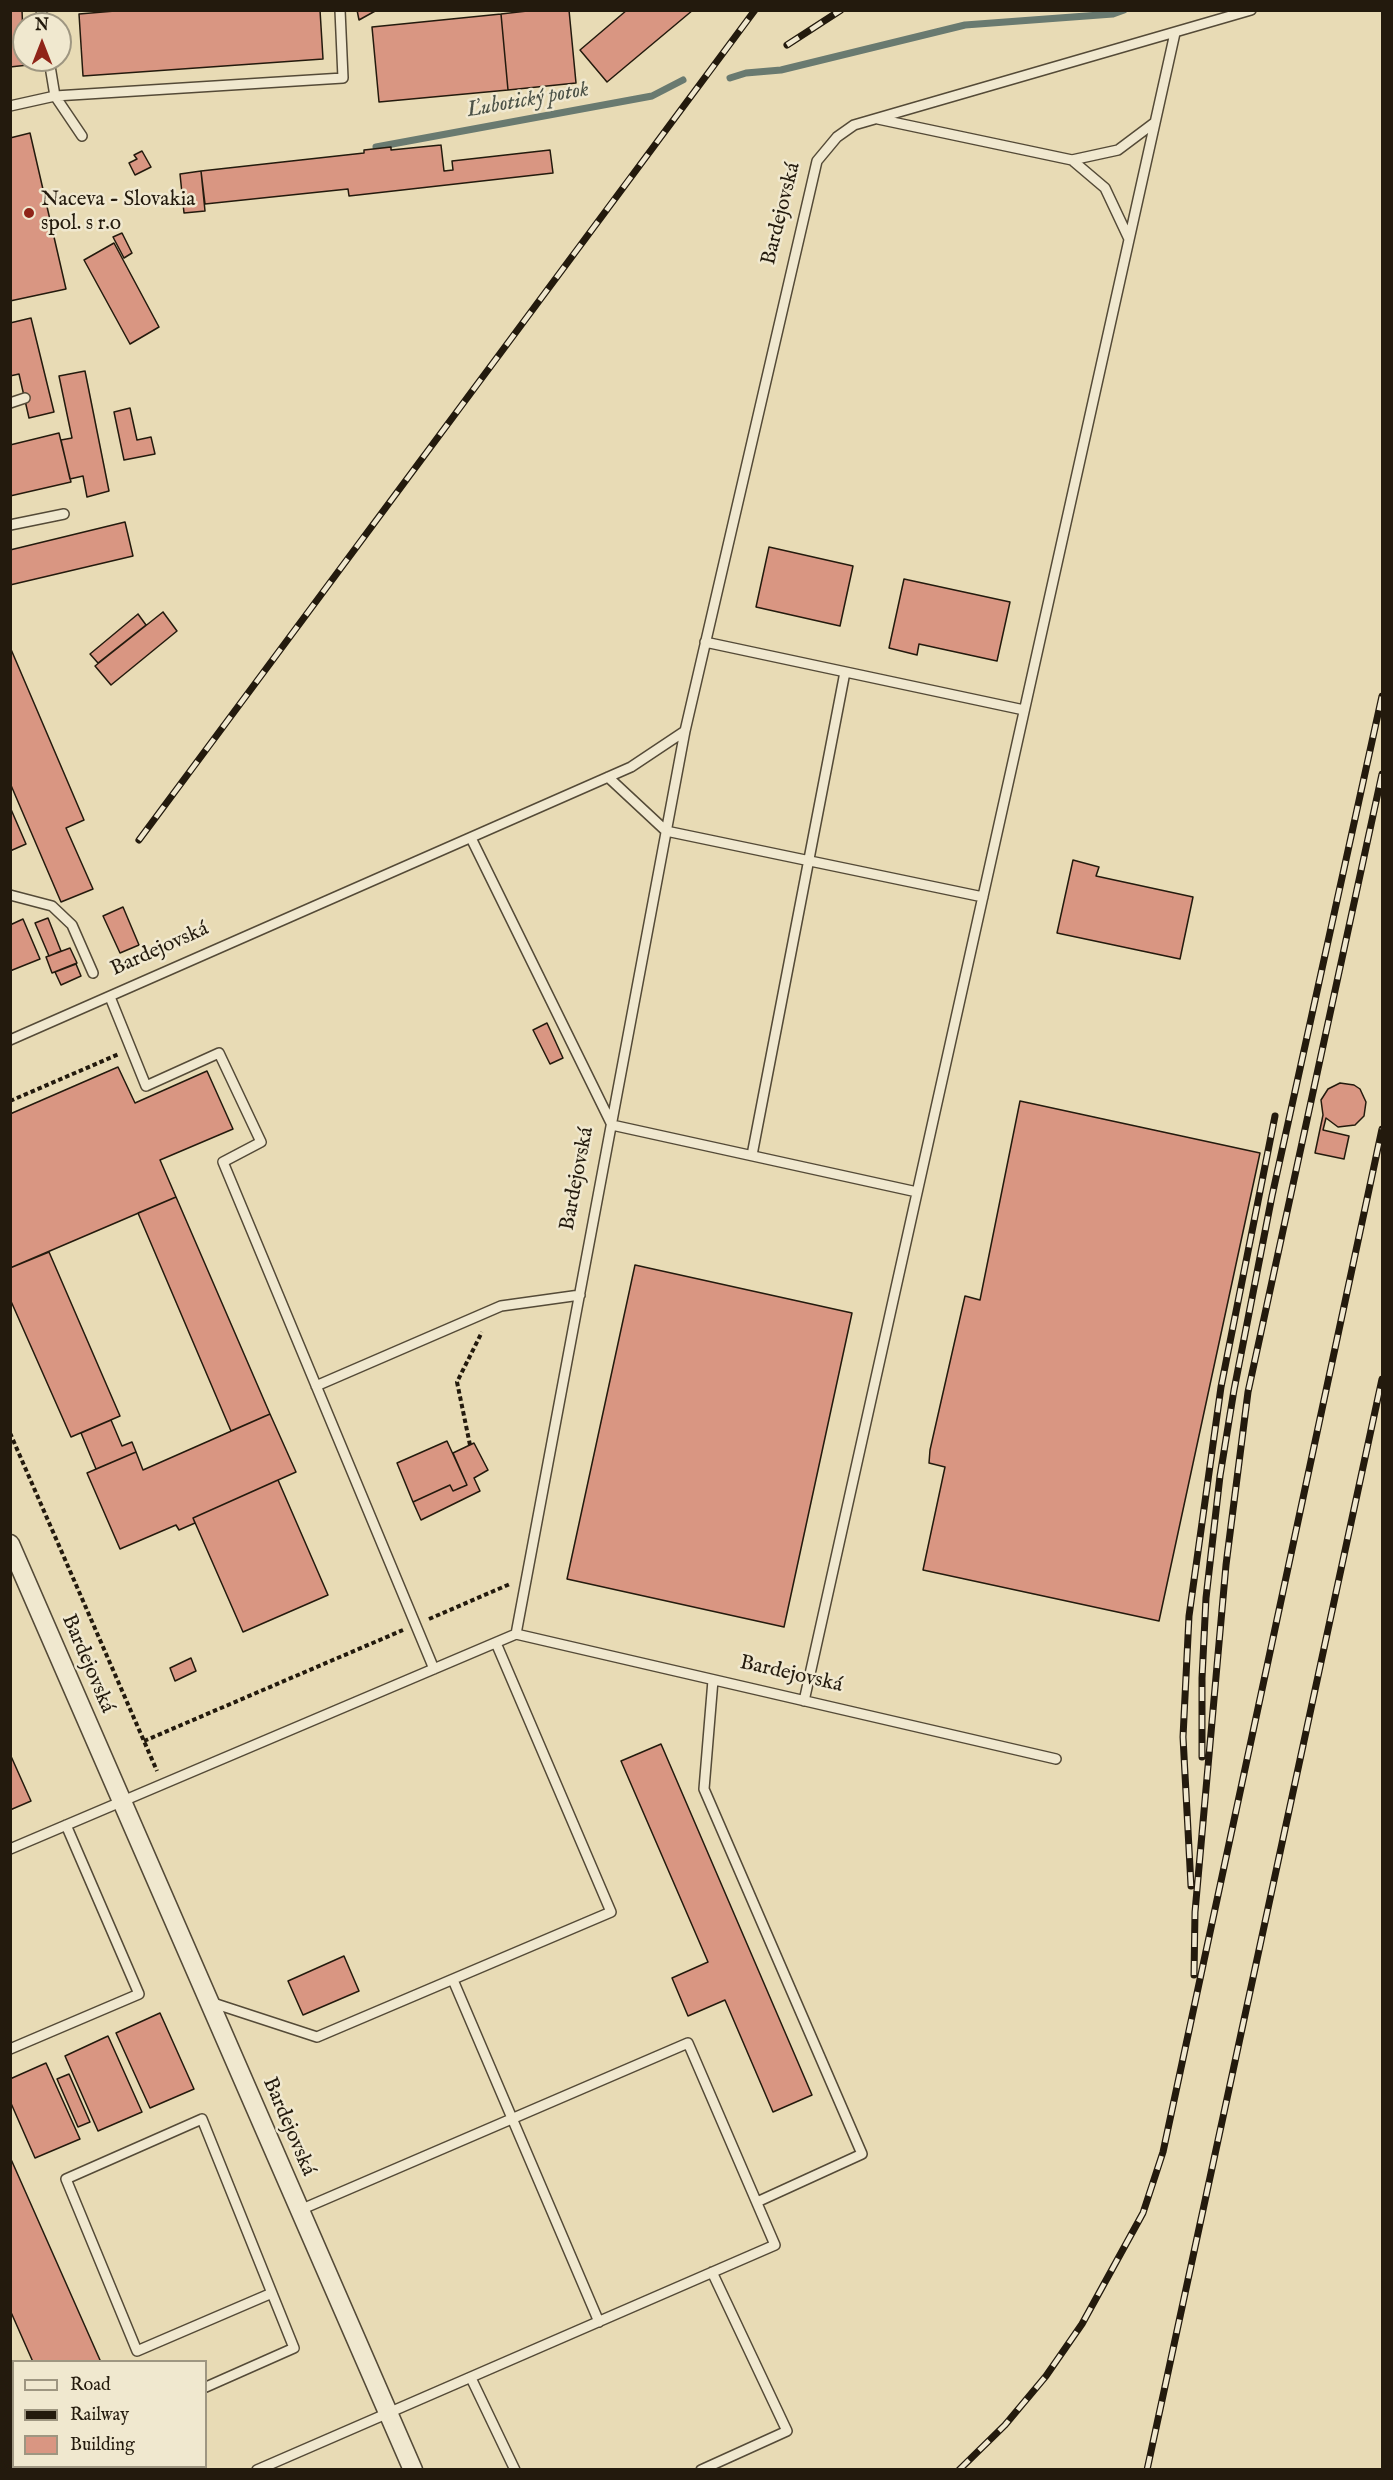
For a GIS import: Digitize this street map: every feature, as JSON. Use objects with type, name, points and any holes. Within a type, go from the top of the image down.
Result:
[{"type":"street","name":"Bardejovská","points":[[10,1544],[413,2469]]},
{"type":"lane","points":[[10,106],[55,96],[343,78],[340,10]]},
{"type":"lane","name":"Bardejovská","points":[[1056,1760],[516,1634],[685,732],[817,161],[854,125],[1251,10]]},
{"type":"lane","points":[[804,1701],[1174,33]]},
{"type":"lane","points":[[51,72],[55,96],[82,136]]},
{"type":"lane","points":[[876,119],[1072,160],[1118,150],[1154,123]]},
{"type":"lane","points":[[1072,160],[1105,188],[1129,238]]},
{"type":"lane","points":[[10,403],[24,398]]},
{"type":"lane","points":[[10,525],[64,514]]},
{"type":"lane","points":[[705,642],[1024,710]]},
{"type":"lane","points":[[752,1155],[845,672]]},
{"type":"lane","name":"Bardejovská","points":[[10,1040],[631,767],[685,732]]},
{"type":"lane","points":[[608,777],[666,831],[983,897]]},
{"type":"lane","points":[[471,838],[612,1125],[917,1192]]},
{"type":"lane","name":"Bardejovská","points":[[10,895],[52,906],[72,925],[93,973]]},
{"type":"lane","points":[[110,997],[146,1086],[219,1053],[261,1142],[223,1162],[434,1670]]},
{"type":"lane","points":[[316,1386],[493,1310],[580,1295]]},
{"type":"lane","points":[[10,1849],[516,1634]]},
{"type":"lane","points":[[210,2002],[317,2037],[610,1912],[496,1643]]},
{"type":"lane","points":[[713,1680],[704,1789],[862,2154],[757,2202]]},
{"type":"lane","points":[[10,2049],[138,1994],[66,1826]]},
{"type":"lane","points":[[453,1980],[599,2322]]},
{"type":"lane","points":[[257,2469],[389,2414],[776,2245],[688,2043],[300,2210]]},
{"type":"lane","points":[[207,2387],[294,2348],[272,2293],[202,2119],[66,2179],[137,2351],[272,2293]]},
{"type":"lane","points":[[700,2469],[787,2431],[712,2272]]},
{"type":"lane","points":[[471,2378],[515,2469]]},
{"type":"path","points":[[10,1101],[130,1048]]},
{"type":"path","points":[[470,1444],[457,1382],[493,1310]]},
{"type":"path","points":[[10,1433],[163,1785]]},
{"type":"path","points":[[144,1741],[527,1576]]},
{"type":"building","points":[[10,10],[22,10],[22,12],[12,12],[12,67],[10,67]]},
{"type":"building","points":[[127,10],[320,10],[323,59],[83,76],[79,14]]},
{"type":"building","points":[[357,10],[377,10],[359,20]]},
{"type":"building","points":[[536,10],[569,10],[576,83],[508,90],[501,14]]},
{"type":"building","points":[[627,10],[693,10],[607,82],[580,50]]},
{"type":"building","points":[[501,14],[508,90],[379,102],[372,27]]},
{"type":"building","name":"Naceva - Slovakia spol. s r.o","points":[[30,133],[66,289],[10,301],[10,138]]},
{"type":"building","points":[[441,145],[444,171],[453,170],[452,161],[550,150],[553,173],[349,196],[348,189],[205,204],[201,171],[364,153],[364,150],[391,147],[391,150]]},
{"type":"building","points":[[142,151],[151,167],[135,175],[129,163],[137,159],[134,155]]},
{"type":"building","points":[[201,171],[205,211],[184,213],[180,174]]},
{"type":"building","points":[[122,233],[132,253],[124,258],[113,237]]},
{"type":"building","points":[[114,243],[159,327],[130,344],[84,260]]},
{"type":"building","points":[[31,318],[54,412],[29,418],[19,374],[10,376],[10,323]]},
{"type":"building","points":[[85,371],[109,491],[87,497],[83,476],[70,479],[61,440],[72,438],[59,376]]},
{"type":"building","points":[[130,408],[137,440],[151,437],[155,454],[124,460],[114,412]]},
{"type":"building","points":[[59,433],[71,482],[10,496],[10,445]]},
{"type":"building","points":[[125,522],[133,556],[10,585],[10,550]]},
{"type":"building","points":[[769,547],[853,566],[840,626],[756,607]]},
{"type":"building","points":[[904,579],[1010,602],[997,661],[919,644],[917,655],[889,648]]},
{"type":"building","points":[[163,612],[177,631],[111,685],[95,666]]},
{"type":"building","points":[[138,614],[146,625],[98,663],[90,654]]},
{"type":"building","points":[[10,647],[84,820],[66,828],[93,889],[61,902],[10,783]]},
{"type":"building","points":[[10,807],[26,844],[10,851]]},
{"type":"building","points":[[1073,860],[1099,867],[1096,876],[1193,897],[1180,959],[1057,933]]},
{"type":"building","points":[[123,907],[139,945],[120,953],[103,916]]},
{"type":"building","points":[[48,918],[61,951],[49,956],[35,923]]},
{"type":"building","points":[[23,919],[40,959],[10,971],[10,925]]},
{"type":"building","points":[[70,948],[77,963],[52,973],[46,957]]},
{"type":"building","points":[[76,964],[81,976],[61,985],[55,972]]},
{"type":"building","points":[[547,1023],[563,1058],[550,1064],[533,1030]]},
{"type":"building","points":[[118,1067],[135,1103],[207,1071],[233,1129],[160,1160],[176,1197],[10,1268],[10,1114]]},
{"type":"building","points":[[1340,1083],[1354,1085],[1360,1089],[1366,1102],[1364,1116],[1355,1125],[1338,1127],[1326,1118],[1323,1130],[1349,1136],[1344,1159],[1315,1153],[1323,1115],[1321,1100],[1328,1089]]},
{"type":"building","points":[[1020,1101],[1260,1153],[1159,1621],[923,1570],[945,1467],[929,1463],[930,1450],[965,1296],[980,1300]]},
{"type":"building","points":[[176,1197],[270,1414],[231,1431],[138,1213]]},
{"type":"building","points":[[49,1252],[120,1416],[71,1437],[10,1299],[10,1268]]},
{"type":"building","points":[[635,1265],[852,1313],[784,1627],[567,1579]]},
{"type":"building","points":[[270,1414],[296,1472],[193,1518],[195,1523],[179,1530],[176,1525],[120,1549],[87,1473],[136,1452],[143,1470]]},
{"type":"building","points":[[111,1420],[122,1446],[132,1442],[136,1452],[96,1469],[81,1433]]},
{"type":"building","points":[[447,1441],[467,1485],[453,1491],[450,1485],[413,1502],[397,1463]]},
{"type":"building","points":[[474,1443],[488,1470],[474,1478],[480,1491],[421,1520],[413,1502],[450,1485],[453,1491],[467,1485],[453,1453]]},
{"type":"building","points":[[278,1480],[328,1595],[243,1632],[193,1518]]},
{"type":"building","points":[[191,1658],[196,1671],[175,1681],[170,1668]]},
{"type":"building","points":[[661,1744],[812,2095],[773,2112],[725,2000],[688,2016],[672,1978],[708,1962],[621,1761]]},
{"type":"building","points":[[10,1754],[31,1801],[10,1810]]},
{"type":"building","points":[[344,1956],[359,1991],[303,2015],[288,1981]]},
{"type":"building","points":[[160,2013],[194,2089],[150,2108],[116,2033]]},
{"type":"building","points":[[108,2036],[142,2112],[98,2131],[65,2056]]},
{"type":"building","points":[[46,2063],[80,2139],[35,2158],[10,2101],[10,2079]]},
{"type":"building","points":[[69,2074],[90,2122],[78,2127],[57,2079]]},
{"type":"building","points":[[10,2157],[100,2360],[32,2360],[10,2310]]},
{"type":"waterway","name":"Ľubotický potok","points":[[730,78],[746,73],[781,70],[965,25],[1113,14],[1124,10]]},
{"type":"waterway","name":"Ľubotický potok","points":[[376,147],[652,96],[683,80]]},
{"type":"railway","points":[[139,840],[755,10]]},
{"type":"railway","points":[[787,45],[841,10]]},
{"type":"railway","points":[[1202,1757],[1202,1678],[1206,1598],[1220,1476],[1234,1390],[1272,1196],[1382,696]]},
{"type":"railway","points":[[1194,1975],[1195,1912],[1226,1565],[1248,1392],[1382,774]]},
{"type":"railway","points":[[1191,1886],[1183,1737],[1189,1616],[1221,1387],[1275,1116]]},
{"type":"railway","points":[[959,2470],[1005,2425],[1046,2376],[1082,2324],[1143,2213],[1163,2152],[1382,1129]]},
{"type":"railway","points":[[1147,2470],[1382,1379]]},
{"type":"place","name":"Naceva - Slovakia spol. s r.o","points":[[29,213]]}]
